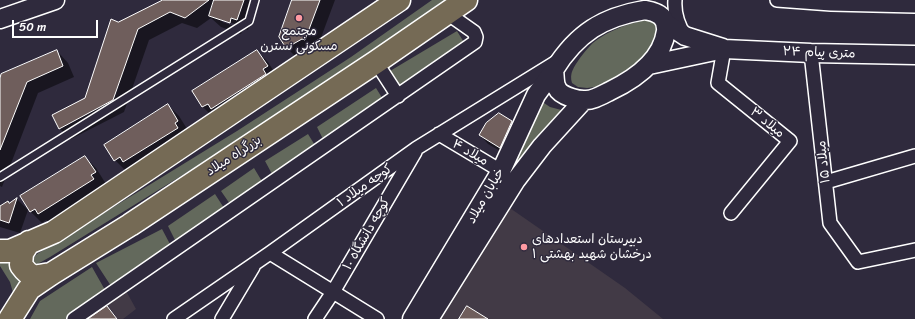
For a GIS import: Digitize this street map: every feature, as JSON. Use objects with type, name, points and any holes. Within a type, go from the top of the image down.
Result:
[{"type":"highway","points":[[0,251],[10,251],[54,232],[399,0]]},
{"type":"highway","name":"بزرگراه میلاد","points":[[10,319],[29,290],[51,274],[130,225],[376,62],[466,0]]},
{"type":"highway","points":[[29,242],[22,253],[21,265],[27,273],[38,277],[51,274]]},
{"type":"highway","points":[[0,302],[2,319]]},
{"type":"street","points":[[0,19],[26,4],[55,0]]},
{"type":"street","points":[[629,13],[645,0]]},
{"type":"street","points":[[675,0],[674,6],[679,25],[685,36]]},
{"type":"street","points":[[777,0],[915,6]]},
{"type":"street","name":"خیابان میلاد","points":[[412,319],[501,171],[536,94],[567,50],[581,37],[598,25],[617,16],[645,10],[654,12],[664,19],[667,24],[685,36],[724,49]]},
{"type":"street","points":[[74,319],[474,42],[476,37],[474,32],[447,13]]},
{"type":"street","points":[[557,65],[557,89],[564,96],[584,100],[598,96],[635,78],[649,65],[664,44],[667,24]]},
{"type":"street","points":[[649,65],[724,49]]},
{"type":"street","name":"۲۴ متری پیام","points":[[724,49],[811,53],[915,55]]},
{"type":"street","name":"میلاد ۳","points":[[724,49],[718,83],[790,141],[730,213]]},
{"type":"street","name":"میلاد ۱۵","points":[[811,53],[830,223],[858,262],[915,250]]},
{"type":"street","points":[[376,62],[398,96]]},
{"type":"street","name":"کوچه میلاد ۱","points":[[174,319],[256,263],[417,148],[506,92],[557,65]]},
{"type":"street","points":[[506,92],[517,89],[522,92],[532,104]]},
{"type":"street","name":"خیابان میلاد","points":[[429,319],[516,180],[542,146],[584,100]]},
{"type":"street","name":"میلاد ۴","points":[[439,134],[501,171]]},
{"type":"street","name":"کوچه دانشگاه ۱۰","points":[[315,319],[333,292],[417,148]]},
{"type":"street","points":[[826,182],[915,156]]},
{"type":"street","points":[[270,253],[377,319]]},
{"type":"street","points":[[222,319],[256,263]]},
{"type":"lane","points":[[0,177],[249,21],[255,0]]},
{"type":"shaded area","name":"دبیرستان استعدادهای درخشان شهید بهشتی ۱","points":[[507,206],[625,288],[663,319],[440,319]]},
{"type":"shaded area","points":[[125,289],[136,309],[123,319],[118,319],[106,303]]},
{"type":"green space","points":[[432,0],[449,0],[249,134],[50,257],[34,266],[31,265],[32,259],[37,254],[237,131],[351,57]]},
{"type":"green space","points":[[646,20],[657,20],[660,39],[641,61],[601,86],[587,88],[578,87],[572,83],[571,76],[574,67],[595,41],[616,29]]},
{"type":"green space","points":[[457,31],[465,44],[399,88],[390,71]]},
{"type":"green space","points":[[376,88],[384,101],[324,141],[317,127]]},
{"type":"green space","points":[[538,99],[550,107],[565,111],[481,220]]},
{"type":"green space","points":[[308,134],[316,147],[272,174],[265,161]]},
{"type":"green space","points":[[254,168],[263,183],[230,204],[221,191]]},
{"type":"green space","points":[[215,194],[224,208],[176,242],[168,226]]},
{"type":"green space","points":[[162,229],[171,246],[111,286],[96,263]]},
{"type":"green space","points":[[12,255],[31,280],[14,296],[10,282],[0,266],[0,258]]},
{"type":"green space","points":[[92,267],[105,290],[66,319],[30,319],[40,301]]},
{"type":"building","points":[[163,0],[209,0],[185,18],[170,12],[138,29],[113,100],[59,129],[52,115],[85,98],[111,19],[118,22]]},
{"type":"building","points":[[214,0],[244,0],[237,20],[231,18],[230,23],[209,16]]},
{"type":"building","name":"مجتمع مسکونی نسترن","points":[[292,0],[320,0],[305,40],[302,39],[286,48],[279,37]]},
{"type":"building","points":[[57,50],[63,66],[27,82],[0,150],[1,74]]},
{"type":"building","points":[[257,50],[268,66],[263,69],[266,74],[211,109],[208,104],[202,107],[192,91]]},
{"type":"building","points":[[168,104],[178,121],[175,123],[178,128],[123,162],[120,157],[114,161],[104,145]]},
{"type":"building","points":[[499,113],[512,121],[500,148],[479,135],[486,123]]},
{"type":"building","points":[[85,156],[96,172],[91,175],[94,179],[38,214],[35,209],[30,212],[20,196]]},
{"type":"building","points":[[17,198],[9,223],[0,220],[0,206]]},
{"type":"building","points":[[107,306],[117,319],[88,319]]},
{"type":"building","points":[[467,306],[488,319],[459,319]]},
{"type":"place","name":"مجتمع مسکونی نسترن","points":[[299,18]]},
{"type":"place","name":"دبیرستان استعدادهای درخشان شهید بهشتی ۱","points":[[524,247]]}]
